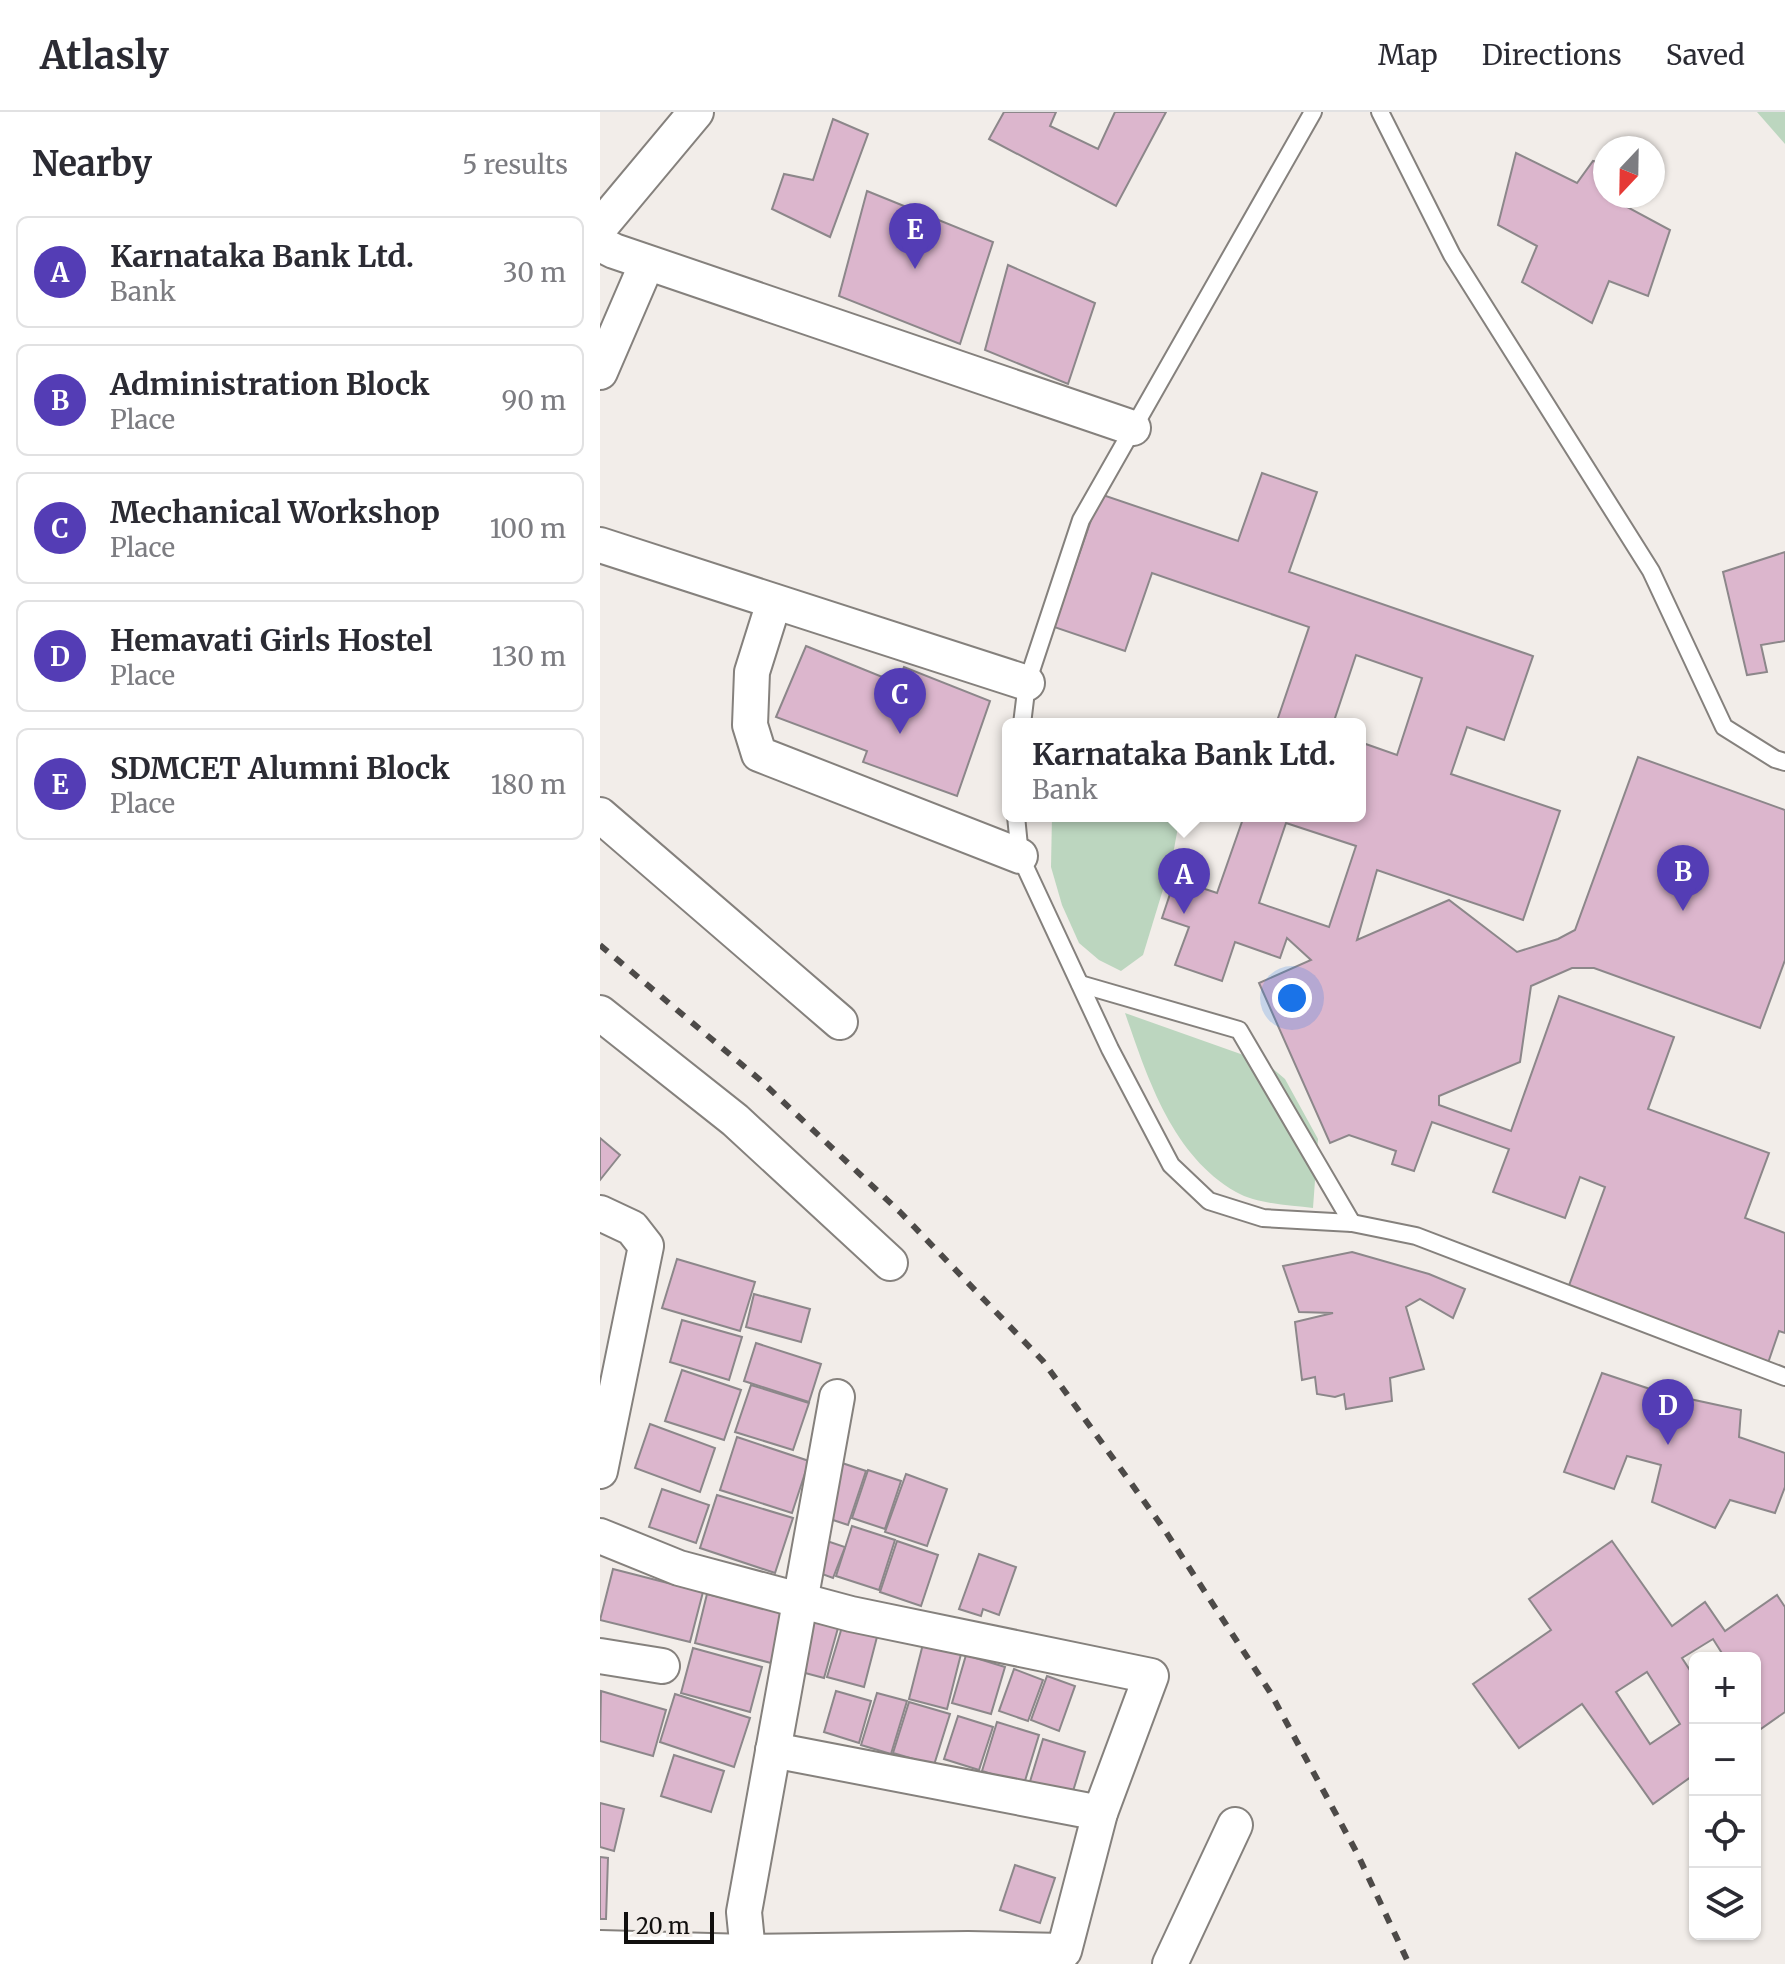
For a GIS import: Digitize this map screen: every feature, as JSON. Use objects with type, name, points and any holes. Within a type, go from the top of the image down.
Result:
[{"type":"street","points":[[600,227],[696,112]]},
{"type":"street","points":[[600,244],[647,263],[1133,428]]},
{"type":"street","points":[[600,372],[647,263]]},
{"type":"street","points":[[600,545],[1027,683]]},
{"type":"street","points":[[774,602],[752,672],[750,725],[759,754],[1020,856]]},
{"type":"street","points":[[600,815],[840,1022]]},
{"type":"street","points":[[600,1013],[735,1120],[890,1263]]},
{"type":"street","points":[[600,1213],[632,1228],[646,1246],[600,1471]]},
{"type":"street","points":[[748,1952],[744,1912],[837,1397]]},
{"type":"street","points":[[600,1536],[679,1568],[851,1614],[1151,1676],[1100,1813],[1070,1958],[968,1949],[748,1952],[600,1948]]},
{"type":"street","points":[[600,1656],[662,1666]]},
{"type":"street","points":[[773,1750],[1100,1813]]},
{"type":"street","points":[[1170,1964],[1235,1825]]},
{"type":"lane","points":[[1023,718],[1027,683],[1081,520],[1313,112]]},
{"type":"lane","points":[[1380,112],[1452,255],[1651,571],[1724,727],[1785,762]]},
{"type":"lane","points":[[1017,822],[1020,856],[1110,1049],[1171,1165],[1209,1201],[1263,1218],[1352,1223],[1416,1236],[1785,1377]]},
{"type":"lane","points":[[1080,984],[1239,1030],[1352,1223]]},
{"type":"green space","points":[[1757,112],[1785,112],[1785,144]]},
{"type":"green space","points":[[1052,822],[1177,822],[1172,860],[1143,955],[1121,971],[1099,960],[1079,943],[1062,905],[1051,867]]},
{"type":"green space","points":[[1125,1013],[1266,1063],[1285,1079],[1318,1139],[1313,1208],[1244,1196],[1214,1176],[1195,1158],[1179,1137],[1153,1089]]},
{"type":"building","points":[[1004,112],[1056,112],[1050,126],[1098,149],[1115,112],[1166,112],[1116,206],[989,139]]},
{"type":"building","points":[[833,119],[868,134],[830,237],[772,209],[784,174],[813,180]]},
{"type":"building","points":[[1516,153],[1577,183],[1593,161],[1593,208],[1629,208],[1670,230],[1648,296],[1609,281],[1592,323],[1522,282],[1537,246],[1498,225]]},
{"type":"building","points":[[867,191],[993,242],[960,344],[839,296]]},
{"type":"building","points":[[1008,265],[1095,303],[1068,384],[985,350]]},
{"type":"building","points":[[1262,473],[1317,492],[1289,572],[1533,656],[1504,740],[1467,727],[1451,774],[1560,811],[1523,920],[1377,870],[1357,940],[1449,900],[1517,952],[1575,930],[1638,757],[1785,810],[1785,960],[1760,1028],[1594,968],[1572,968],[1531,986],[1520,1062],[1439,1096],[1439,1105],[1511,1131],[1559,996],[1674,1037],[1648,1109],[1769,1153],[1745,1218],[1785,1233],[1785,1333],[1779,1331],[1768,1363],[1567,1291],[1605,1187],[1580,1177],[1565,1218],[1493,1192],[1509,1149],[1432,1122],[1414,1171],[1392,1164],[1396,1151],[1349,1135],[1330,1143],[1259,983],[1311,960],[1287,938],[1280,958],[1235,942],[1222,981],[1175,965],[1189,927],[1162,918],[1175,879],[1217,893],[1242,822],[1366,822],[1366,744],[1397,755],[1422,678],[1356,655],[1335,718],[1278,718],[1309,627],[1152,573],[1125,651],[1054,627],[1100,494],[1238,541]],"holes":[[[1286,823],[1356,846],[1329,927],[1259,903]]]},
{"type":"building","points":[[1785,552],[1785,641],[1761,645],[1767,672],[1747,675],[1723,572]]},
{"type":"building","points":[[806,646],[897,683],[904,667],[990,701],[957,796],[863,762],[867,751],[776,717]]},
{"type":"building","points":[[600,1138],[620,1155],[600,1180]]},
{"type":"building","points":[[1352,1252],[1429,1274],[1465,1289],[1453,1318],[1420,1299],[1406,1307],[1424,1369],[1390,1378],[1392,1401],[1346,1409],[1344,1394],[1335,1397],[1317,1394],[1315,1377],[1302,1380],[1295,1322],[1333,1313],[1299,1312],[1283,1266]]},
{"type":"building","points":[[677,1259],[755,1282],[740,1331],[662,1308]]},
{"type":"building","points":[[754,1294],[810,1309],[801,1342],[746,1327]]},
{"type":"building","points":[[682,1320],[742,1337],[729,1380],[670,1362]]},
{"type":"building","points":[[756,1343],[821,1364],[809,1402],[744,1381]]},
{"type":"building","points":[[682,1370],[741,1390],[724,1440],[665,1421]]},
{"type":"building","points":[[1602,1373],[1659,1392],[1652,1413],[1675,1419],[1685,1398],[1741,1410],[1739,1437],[1785,1453],[1785,1487],[1775,1513],[1730,1500],[1715,1528],[1652,1502],[1661,1465],[1627,1456],[1614,1489],[1564,1472]]},
{"type":"building","points":[[751,1385],[809,1403],[793,1450],[735,1432]]},
{"type":"building","points":[[650,1424],[715,1448],[700,1492],[635,1468]]},
{"type":"building","points":[[737,1437],[809,1461],[792,1513],[720,1490]]},
{"type":"building","points":[[833,1460],[866,1471],[848,1525],[815,1514]]},
{"type":"building","points":[[868,1470],[901,1481],[885,1529],[852,1518]]},
{"type":"building","points":[[906,1474],[947,1489],[927,1546],[885,1532]]},
{"type":"building","points":[[662,1489],[709,1505],[696,1543],[649,1527]]},
{"type":"building","points":[[717,1495],[793,1518],[775,1573],[700,1548]]},
{"type":"building","points":[[852,1526],[895,1540],[879,1590],[836,1576]]},
{"type":"building","points":[[821,1539],[845,1547],[833,1578],[811,1570]]},
{"type":"building","points":[[897,1541],[938,1555],[921,1606],[880,1592]]},
{"type":"building","points":[[1612,1541],[1672,1626],[1705,1602],[1725,1631],[1777,1595],[1785,1607],[1785,1712],[1761,1729],[1761,1652],[1721,1652],[1713,1639],[1689,1652],[1682,1658],[1689,1669],[1689,1778],[1653,1804],[1582,1704],[1519,1748],[1473,1684],[1551,1630],[1529,1599]],"holes":[[[1647,1672],[1680,1724],[1650,1744],[1616,1692]]]},
{"type":"building","points":[[979,1554],[1016,1567],[999,1615],[983,1609],[981,1616],[959,1609]]},
{"type":"building","points":[[613,1569],[703,1592],[690,1642],[600,1620]]},
{"type":"building","points":[[707,1594],[784,1613],[771,1663],[695,1643]]},
{"type":"building","points":[[804,1619],[838,1628],[824,1678],[790,1669]]},
{"type":"building","points":[[842,1627],[877,1637],[864,1687],[827,1677]]},
{"type":"building","points":[[923,1644],[961,1654],[947,1709],[909,1699]]},
{"type":"building","points":[[693,1648],[762,1667],[750,1712],[681,1693]]},
{"type":"building","points":[[966,1655],[1005,1667],[991,1714],[952,1703]]},
{"type":"building","points":[[1014,1669],[1043,1680],[1028,1721],[999,1711]]},
{"type":"building","points":[[1047,1676],[1075,1686],[1059,1731],[1031,1720]]},
{"type":"building","points":[[601,1691],[666,1710],[653,1756],[600,1741]]},
{"type":"building","points":[[836,1691],[871,1701],[859,1743],[824,1732]]},
{"type":"building","points":[[877,1693],[907,1701],[891,1754],[861,1745]]},
{"type":"building","points":[[675,1694],[750,1718],[734,1767],[660,1742]]},
{"type":"building","points":[[909,1702],[950,1714],[934,1765],[893,1753]]},
{"type":"building","points":[[958,1716],[993,1727],[979,1770],[944,1759]]},
{"type":"building","points":[[997,1722],[1039,1735],[1024,1784],[982,1771]]},
{"type":"building","points":[[1043,1739],[1085,1752],[1070,1801],[1028,1788]]},
{"type":"building","points":[[674,1755],[724,1771],[711,1812],[661,1796]]},
{"type":"building","points":[[600,1803],[624,1809],[614,1851],[600,1847]]},
{"type":"building","points":[[600,1857],[608,1858],[606,1919],[600,1919]]},
{"type":"building","points":[[1015,1865],[1055,1878],[1040,1923],[1000,1910]]},
{"type":"railway","points":[[600,945],[759,1079],[900,1212],[1043,1361],[1164,1529],[1270,1692],[1357,1853],[1409,1964]]},
{"type":"place","name":"SDMCET Alumni Block","points":[[915,269]]},
{"type":"place","name":"Mechanical Workshop","points":[[900,734]]},
{"type":"place","name":"Administration Block","points":[[1683,911]]},
{"type":"place","name":"Karnataka Bank Ltd.","points":[[1184,914]]},
{"type":"place","name":"Hemavati Girls Hostel","points":[[1668,1445]]}]
